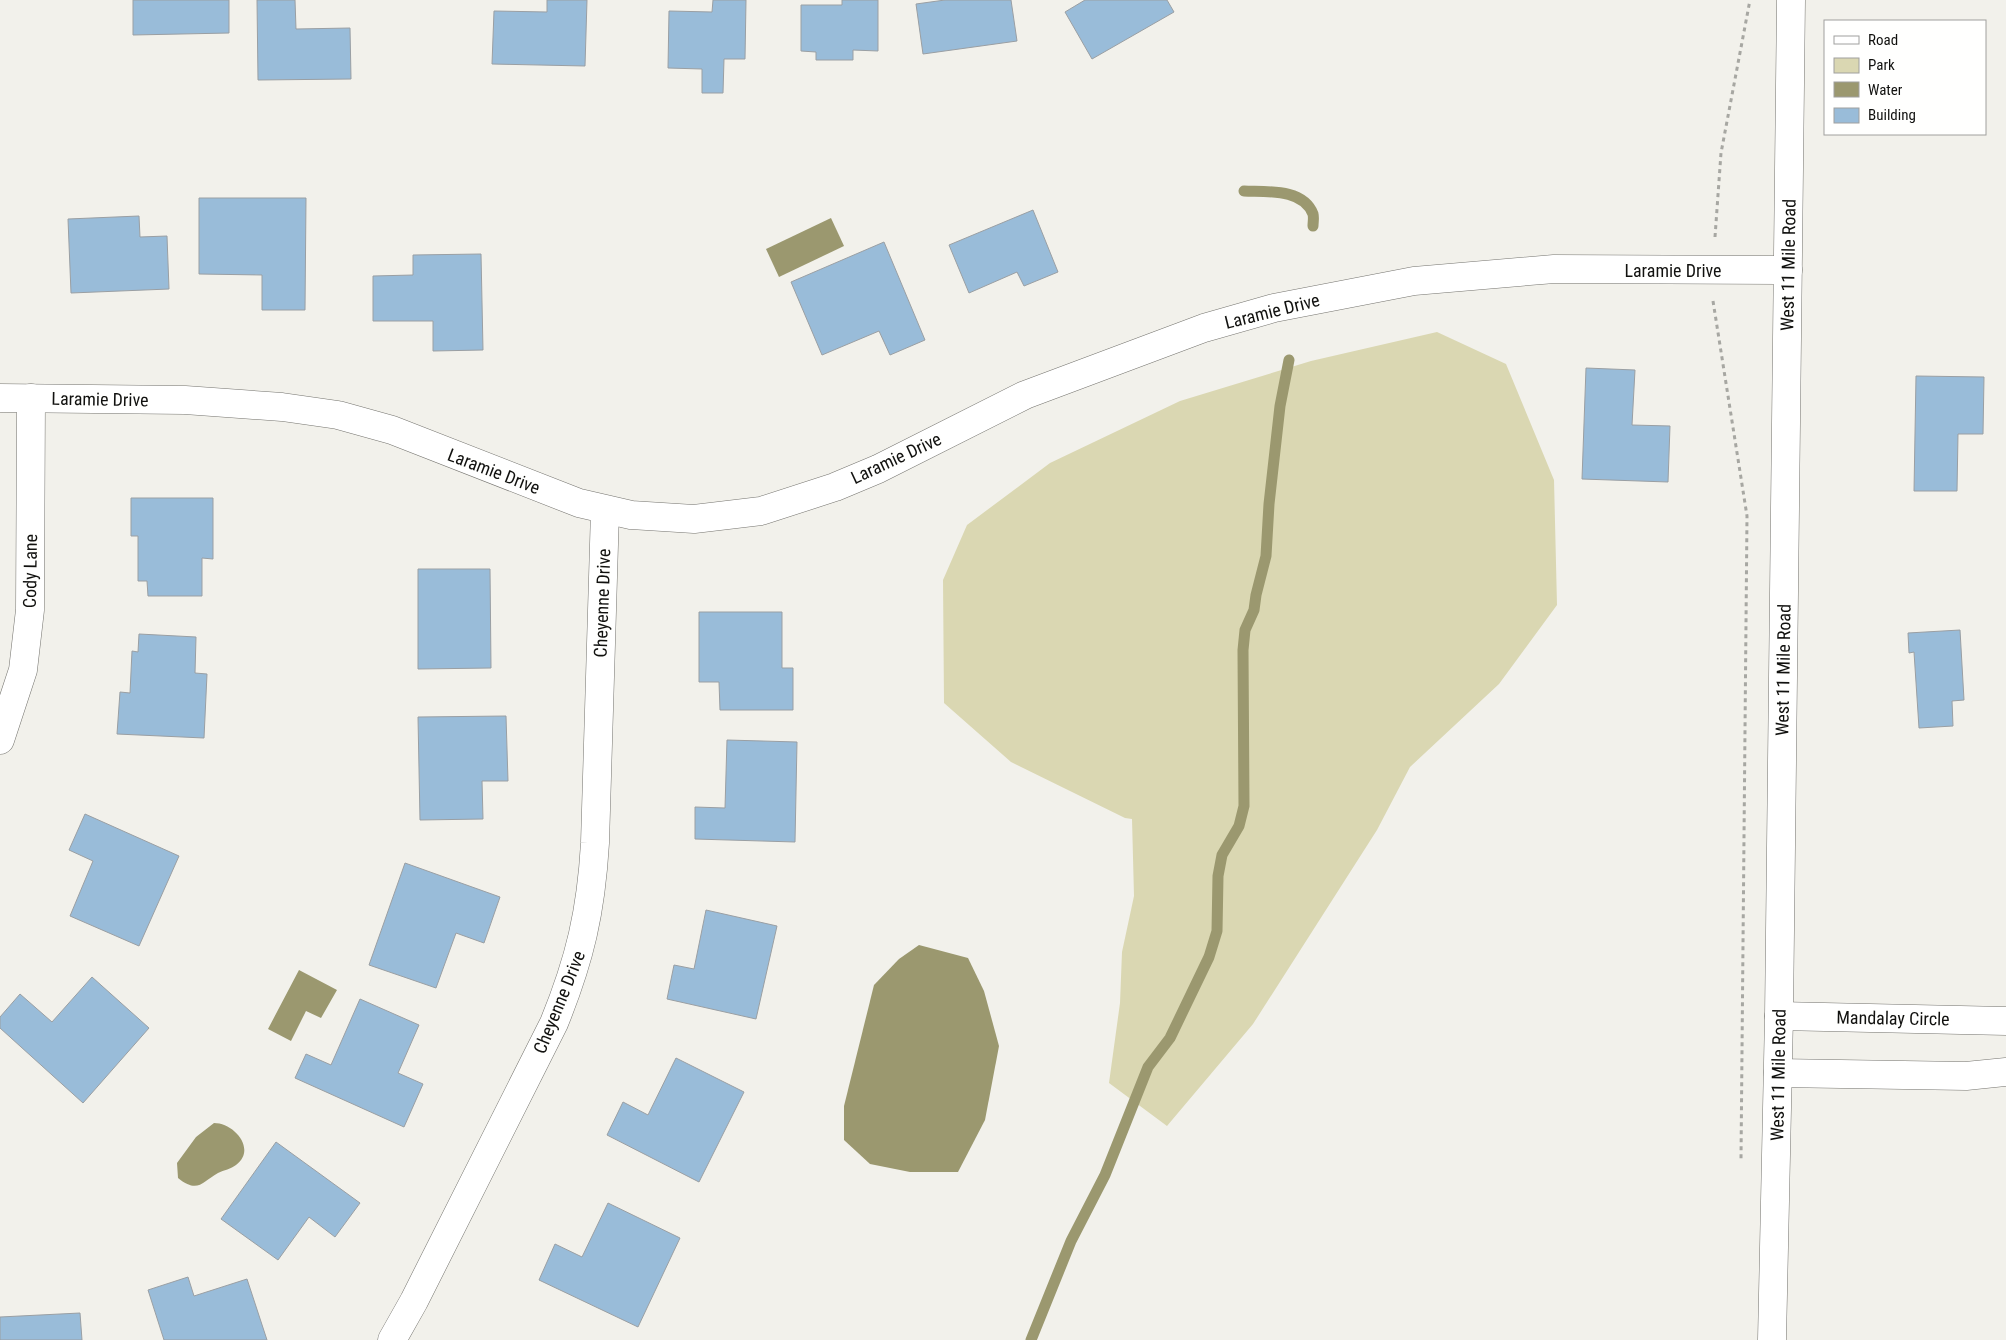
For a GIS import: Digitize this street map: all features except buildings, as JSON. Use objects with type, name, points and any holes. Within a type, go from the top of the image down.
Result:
[{"type":"street","name":"West 11 Mile Road","points":[[1772,1340],[1780,1016],[1791,0]]},
{"type":"street","name":"Laramie Drive","points":[[0,398],[185,400],[282,407],[338,415],[392,430],[530,486],[605,510],[653,518],[694,519],[735,515],[786,504],[878,469],[1025,395],[1204,328],[1274,308],[1414,281],[1554,269],[1788,270]]},
{"type":"street","name":"Cody Lane","points":[[0,740],[23,670],[30,610],[31,398]]},
{"type":"street","name":"Cheyenne Drive","points":[[392,1340],[414,1301],[554,1023],[571,983],[583,941],[592,895],[595,843],[605,510]]},
{"type":"street","name":"Mandalay Circle","points":[[1780,1016],[2006,1021]]},
{"type":"street","points":[[1778,1073],[1966,1076],[2006,1072]]},
{"type":"path","points":[[1741,1163],[1748,516],[1712,295],[1722,153],[1750,0]]},
{"type":"green space","points":[[1437,332],[1506,364],[1554,480],[1557,605],[1499,684],[1410,767],[1377,830],[1253,1024],[1167,1126],[1109,1083],[1120,1003],[1122,952],[1134,896],[1132,819],[1125,818],[1011,762],[944,703],[943,580],[967,525],[1050,463],[1180,401],[1311,361]]},
{"type":"water","points":[[831,218],[844,246],[779,277],[766,249]]},
{"type":"water","points":[[919,945],[968,958],[984,991],[999,1046],[985,1120],[958,1172],[910,1172],[870,1164],[844,1140],[844,1106],[874,985],[899,959]]},
{"type":"water","points":[[299,970],[337,990],[321,1018],[306,1011],[291,1041],[268,1029]]},
{"type":"water","points":[[214,1123],[229,1127],[240,1138],[244,1145],[242,1159],[236,1165],[218,1173],[200,1185],[195,1186],[185,1183],[178,1178],[177,1163],[196,1137]]},
{"type":"waterway","points":[[1244,191],[1283,193],[1301,200],[1313,214],[1313,226]]},
{"type":"waterway","points":[[1031,1340],[1071,1241],[1105,1175],[1148,1067],[1170,1038],[1209,957],[1217,931],[1218,876],[1222,855],[1239,826],[1244,806],[1243,650],[1245,630],[1254,610],[1266,556],[1269,504],[1280,406],[1289,360]]}]
